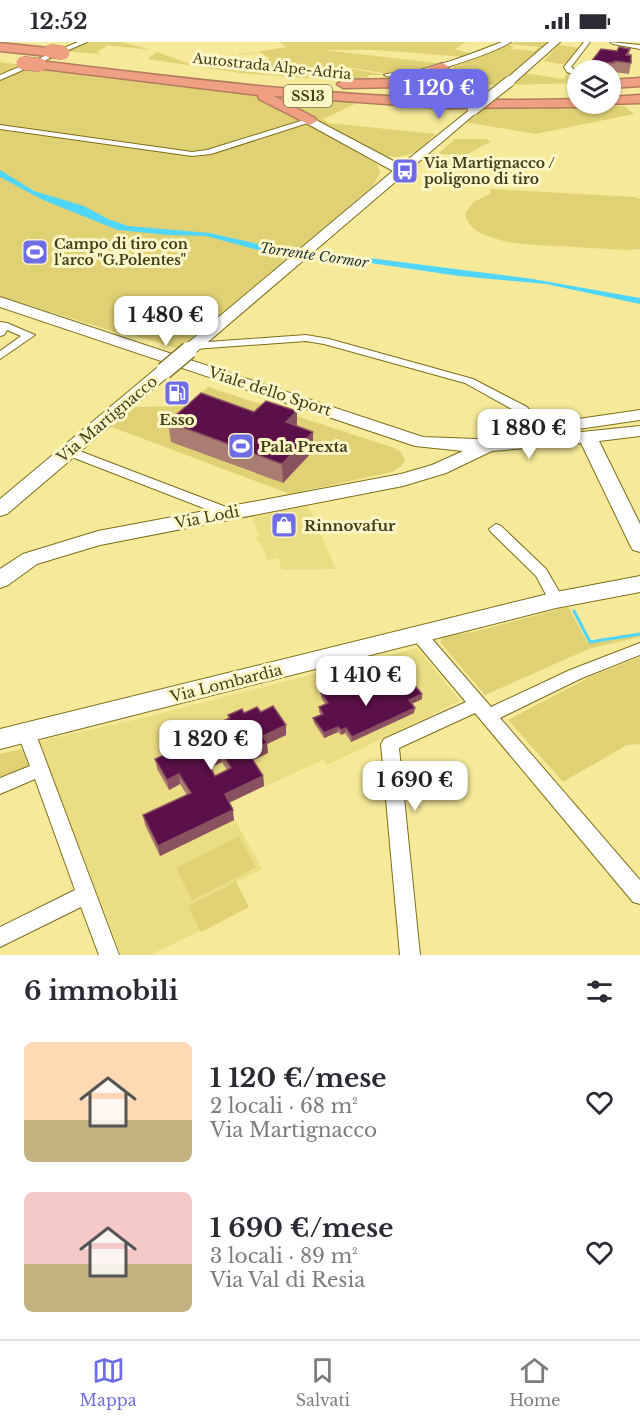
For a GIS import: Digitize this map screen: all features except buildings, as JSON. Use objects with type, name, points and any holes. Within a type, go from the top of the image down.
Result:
[{"type":"highway","name":"Autostrada Alpe-Adria","points":[[0,49],[39,57],[366,95],[478,99],[567,98]]},
{"type":"highway","points":[[39,57],[85,56]]},
{"type":"highway","name":"SS13","points":[[39,57],[215,85],[341,99],[458,104],[567,103]]},
{"type":"highway","name":"Autostrada Alpe-Adria","points":[[39,57],[362,90],[459,94],[567,88]]},
{"type":"highway","name":"SS13","points":[[426,88],[335,83],[401,83],[443,67]]},
{"type":"highway","points":[[621,83],[640,82]]},
{"type":"highway","points":[[215,85],[263,96],[310,120]]},
{"type":"highway","points":[[484,89],[522,88]]},
{"type":"highway","points":[[621,90],[640,89]]},
{"type":"highway","points":[[621,98],[640,97]]},
{"type":"highway","points":[[296,113],[294,105],[305,100],[341,99]]},
{"type":"street","points":[[0,78],[84,42]]},
{"type":"street","points":[[388,75],[410,76],[427,69],[443,67],[508,42]]},
{"type":"street","name":"Via Martignacco","points":[[0,509],[555,42]]},
{"type":"street","points":[[573,60],[587,42]]},
{"type":"street","points":[[613,42],[640,47]]},
{"type":"street","points":[[0,127],[192,154],[208,152],[310,120]]},
{"type":"street","name":"Via Martignacco","points":[[310,120],[401,170]]},
{"type":"street","name":"Via Martignacco","points":[[363,151],[392,158],[423,152]]},
{"type":"street","name":"Via Martignacco","points":[[363,151],[379,163],[401,170]]},
{"type":"street","points":[[379,163],[384,173],[379,189]]},
{"type":"street","name":"Viale dello Sport","points":[[0,302],[369,423],[420,442],[469,446],[539,429],[584,430]]},
{"type":"street","points":[[0,333],[3,325],[29,335],[0,356]]},
{"type":"street","points":[[191,348],[306,338],[325,341],[469,381],[523,410],[539,429]]},
{"type":"street","points":[[0,339],[15,345]]},
{"type":"street","points":[[584,430],[640,415]]},
{"type":"street","name":"Viale dello Sport","points":[[369,423],[436,435],[491,440],[584,430]]},
{"type":"street","points":[[584,430],[640,432]]},
{"type":"street","points":[[584,430],[640,545]]},
{"type":"street","name":"Via Lodi","points":[[0,580],[30,560],[73,545],[126,532],[373,486],[451,465],[491,440]]},
{"type":"street","points":[[420,442],[437,454],[438,458],[428,470]]},
{"type":"street","name":"Via Lodi","points":[[428,470],[469,446]]},
{"type":"street","points":[[69,451],[229,513]]},
{"type":"street","points":[[496,529],[541,573],[556,600]]},
{"type":"street","name":"Via Lombardia","points":[[0,739],[420,636],[556,600],[640,584]]},
{"type":"street","points":[[420,636],[640,895]]},
{"type":"street","points":[[410,955],[390,744],[640,649]]},
{"type":"street","points":[[26,732],[38,770],[109,955]]},
{"type":"street","points":[[0,786],[38,770]]},
{"type":"street","points":[[0,937],[86,895]]},
{"type":"shaded area","points":[[86,42],[122,42],[151,50],[105,45],[106,47],[96,52],[101,53],[98,54],[62,51]]},
{"type":"shaded area","points":[[279,42],[466,42],[455,49],[472,54],[466,57],[376,50],[324,50],[445,64],[400,76],[335,65],[339,67],[333,72],[344,74],[353,69],[385,75],[366,77],[393,83],[240,73],[147,59],[157,52],[187,63],[287,47]],"holes":[[[260,52],[270,59],[218,67],[190,63]]]},
{"type":"shaded area","points":[[552,42],[498,86],[461,80],[450,74],[453,67],[507,45],[514,46],[510,49],[534,51],[539,47],[509,44]]},
{"type":"shaded area","points":[[559,45],[580,48],[570,60],[567,60],[566,65],[543,61]]},
{"type":"shaded area","points":[[0,62],[254,95],[328,133],[345,146],[377,164],[380,173],[373,186],[179,349],[116,330],[115,332],[0,296]]},
{"type":"shaded area","points":[[442,71],[452,80],[477,86],[398,85]]},
{"type":"shaded area","points":[[524,73],[563,79],[567,73],[567,83],[510,85]]},
{"type":"shaded area","points":[[313,100],[359,102],[323,119],[328,123],[436,134],[426,146],[417,152],[399,157],[384,156],[300,111],[299,107],[304,102]]},
{"type":"shaded area","points":[[567,106],[567,114],[621,114],[621,106],[625,106],[634,114],[535,134],[466,122],[484,107]]},
{"type":"shaded area","points":[[455,139],[488,139],[490,142],[466,155],[438,154]]},
{"type":"shaded area","points":[[490,189],[640,199],[640,249],[615,250],[530,245],[495,239],[481,233],[470,224],[465,213],[474,202],[490,194]]},
{"type":"shaded area","points":[[208,387],[394,448],[401,452],[405,460],[392,472],[290,494],[112,427],[135,407],[187,406]]},
{"type":"shaded area","points":[[308,506],[336,569],[282,570],[278,558],[267,560],[261,543],[258,543],[256,537],[259,536],[252,517]]},
{"type":"shaded area","points":[[568,607],[588,643],[640,634],[640,637],[591,648],[485,695],[440,642],[444,636],[473,632]]},
{"type":"shaded area","points":[[417,648],[460,701],[327,765],[323,760],[226,804],[262,869],[236,882],[249,907],[150,955],[121,955],[39,741],[130,721]]},
{"type":"shaded area","points":[[640,657],[640,744],[627,745],[563,782],[508,720],[592,676]]},
{"type":"shaded area","points":[[22,749],[31,770],[0,782],[0,754]]},
{"type":"shaded area","points":[[239,836],[256,867],[192,900],[176,868]]},
{"type":"shaded area","points":[[236,882],[249,907],[201,932],[188,906]]},
{"type":"water","name":"Torrente Cormor","points":[[0,170],[34,191],[84,206],[108,219],[128,226],[210,233],[285,250],[330,253],[533,279],[640,298],[640,304],[546,284],[459,276],[350,260],[330,261],[280,256],[206,236],[118,230],[43,200],[0,177]]},
{"type":"waterway","points":[[574,611],[590,642],[640,634]]},
{"type":"place","name":"Via Martignacco / poligono di tiro","points":[[405,171]]},
{"type":"place","name":"Campo di tiro con l'arco \"G.Polentes\"","points":[[35,252]]},
{"type":"place","name":"Esso","points":[[177,393]]},
{"type":"place","name":"Pala Prexta","points":[[241,446]]},
{"type":"place","name":"Rinnovafur","points":[[284,525]]}]
